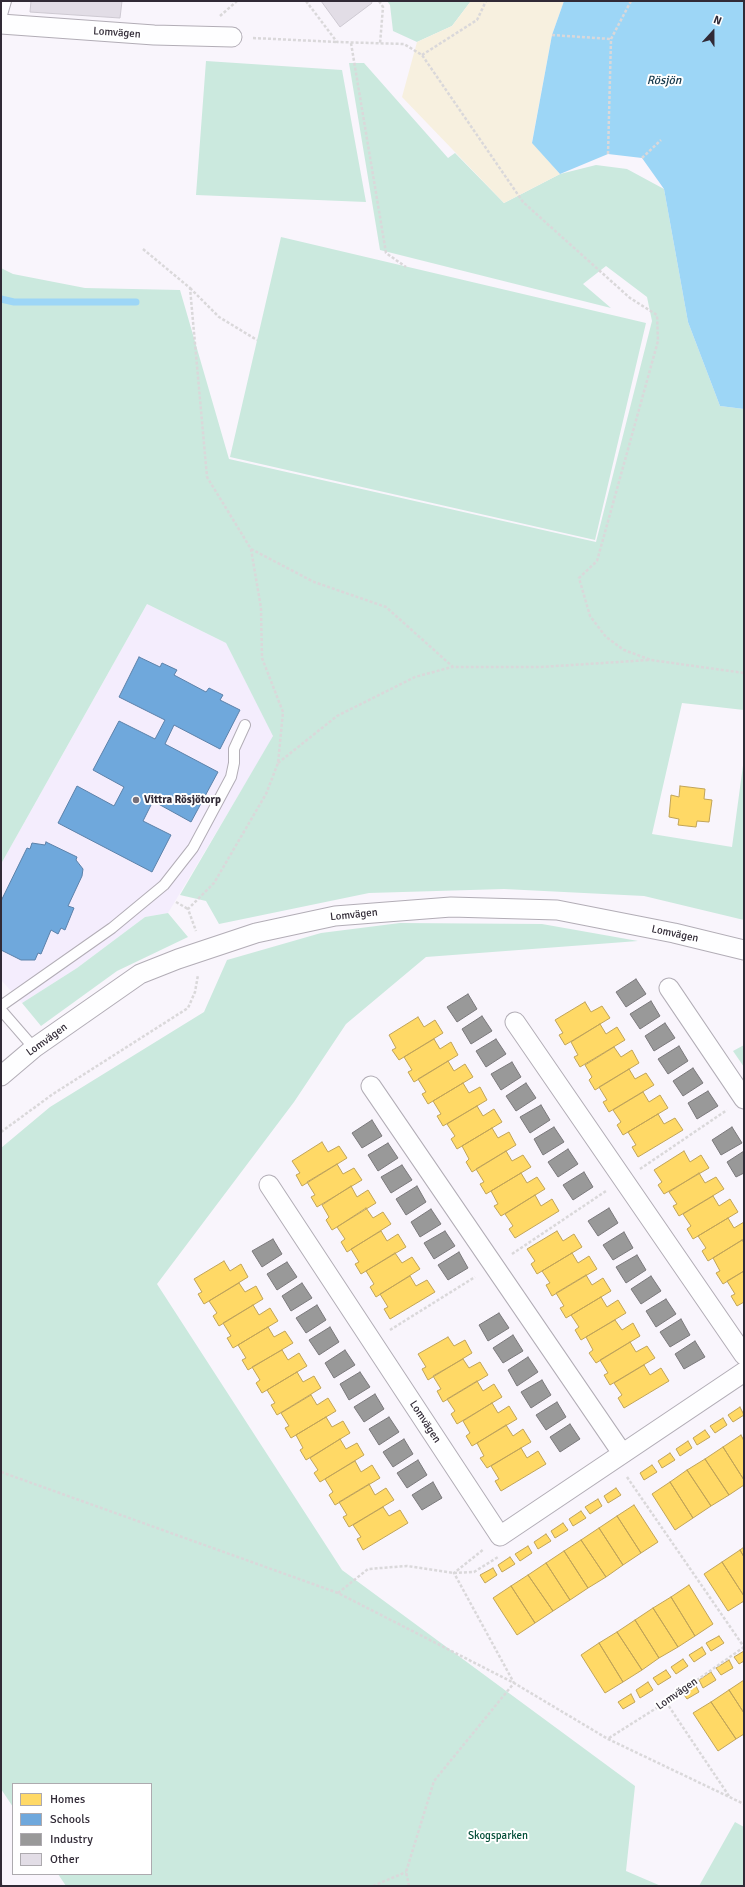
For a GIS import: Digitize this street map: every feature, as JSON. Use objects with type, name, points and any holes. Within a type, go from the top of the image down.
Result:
[{"type":"street","name":"Lomvägen","points":[[1,24],[154,35],[232,37]]},
{"type":"street","name":"Lomvägen","points":[[1,1076],[34,1048],[140,974],[178,959],[256,933],[335,916],[451,907],[557,910],[674,933],[744,950]]},
{"type":"street","points":[[669,988],[744,1098]]},
{"type":"street","points":[[515,1022],[744,1355]]},
{"type":"street","points":[[371,1086],[494,1265],[618,1455]]},
{"type":"street","name":"Lomvägen","points":[[269,1185],[500,1536]]},
{"type":"street","points":[[500,1536],[618,1455],[744,1372]]},
{"type":"lane","points":[[1,18],[6,1]]},
{"type":"lane","points":[[1,1006],[112,928],[164,885],[193,848],[231,777],[234,763],[234,749],[245,725]]},
{"type":"lane","points":[[1,1010],[34,1048]]},
{"type":"path","points":[[306,1],[337,42]]},
{"type":"path","points":[[379,1],[383,7],[380,44]]},
{"type":"path","points":[[422,55],[477,20],[486,1]]},
{"type":"path","points":[[608,154],[611,39],[631,1]]},
{"type":"path","points":[[552,35],[611,39]]},
{"type":"path","points":[[232,37],[404,44],[422,55],[523,202],[630,298],[657,315],[658,341],[596,561],[579,578],[590,616],[606,638],[624,650],[651,660]]},
{"type":"path","points":[[351,43],[386,252],[406,267]]},
{"type":"path","points":[[642,158],[660,140]]},
{"type":"path","points":[[143,249],[190,288],[219,317],[257,340]]},
{"type":"path","points":[[188,908],[214,883],[266,794],[278,763],[283,712],[262,658],[261,608],[250,549],[207,477],[190,288]]},
{"type":"path","points":[[250,549],[314,582],[386,607],[453,667]]},
{"type":"path","points":[[278,763],[337,716],[415,677],[453,667],[541,667],[651,660],[744,673]]},
{"type":"path","points":[[176,902],[188,908],[197,934]]},
{"type":"path","points":[[1,1132],[52,1094],[188,1008],[195,992],[198,970]]},
{"type":"path","points":[[372,1341],[494,1265],[624,1180],[744,1098]]},
{"type":"path","points":[[618,1455],[744,1647]]},
{"type":"path","points":[[1,1472],[338,1593],[514,1683],[608,1739],[744,1804]]},
{"type":"path","points":[[338,1593],[368,1569],[407,1566],[454,1573],[500,1536]]},
{"type":"path","points":[[454,1573],[514,1683]]},
{"type":"path","name":"Lomvägen","points":[[608,1739],[666,1702],[744,1647]]},
{"type":"path","points":[[410,1886],[406,1872],[434,1781],[514,1683]]},
{"type":"path","points":[[666,1702],[729,1796]]},
{"type":"path","points":[[373,1886],[406,1872]]},
{"type":"shaded area","name":"Vittra Rösjötorp","points":[[147,604],[226,643],[274,736],[168,913],[145,917],[77,968],[22,1003],[1,980],[1,864]]},
{"type":"green space","points":[[387,1],[471,1],[452,26],[417,42],[393,31],[390,5]]},
{"type":"green space","points":[[206,61],[342,70],[366,202],[196,195]]},
{"type":"green space","points":[[349,63],[364,63],[448,158],[455,153],[504,203],[560,174],[596,165],[627,169],[664,189],[688,322],[720,406],[744,409],[744,710],[682,703],[652,834],[732,847],[744,758],[744,920],[644,896],[504,889],[369,893],[219,924],[206,901],[180,895],[273,736],[226,643],[147,604],[1,864],[1,268],[13,274],[85,288],[180,290],[229,459],[596,542],[652,321],[647,297],[606,266],[583,284],[611,308],[380,250]]},
{"type":"green space","points":[[281,237],[646,323],[595,540],[230,457]]},
{"type":"green space","points":[[168,913],[188,937],[117,971],[41,1026],[22,1003],[77,968],[145,917]]},
{"type":"green space","name":"Skogsparken","points":[[400,923],[542,924],[638,941],[426,957],[346,1024],[294,1102],[157,1284],[342,1570],[635,1786],[626,1871],[661,1886],[66,1886],[59,1875],[152,1875],[152,1783],[12,1783],[12,1806],[1,1789],[1,1148],[50,1107],[204,1012],[227,960],[321,933]]},
{"type":"green space","points":[[744,1045],[744,1067],[733,1051]]},
{"type":"green space","points":[[735,1822],[744,1827],[744,1886],[699,1886]]},
{"type":"sand","points":[[471,1],[564,1],[552,35],[532,142],[560,174],[504,203],[402,97],[417,42],[452,26]]},
{"type":"water","name":"Rösjön","points":[[564,1],[744,1],[744,409],[720,406],[688,322],[664,189],[642,158],[608,154],[560,174],[532,143],[552,35]]},
{"type":"building: Homes","points":[[680,786],[705,789],[704,799],[712,800],[709,822],[697,821],[696,827],[678,825],[679,819],[669,817],[671,795],[679,797]]},
{"type":"building: Homes","points":[[585,1002],[591,1012],[602,1006],[610,1018],[565,1045],[559,1035],[563,1033],[555,1020]]},
{"type":"building: Homes","points":[[418,1017],[424,1027],[435,1020],[443,1033],[399,1060],[392,1050],[396,1048],[389,1035]]},
{"type":"building: Homes","points":[[600,1024],[606,1034],[617,1027],[625,1040],[580,1067],[574,1057],[578,1055],[571,1042]]},
{"type":"building: Homes","points":[[434,1039],[440,1049],[451,1042],[458,1055],[414,1082],[408,1072],[412,1070],[404,1057]]},
{"type":"building: Homes","points":[[614,1047],[621,1057],[632,1050],[639,1063],[595,1090],[589,1080],[592,1077],[585,1065]]},
{"type":"building: Homes","points":[[448,1061],[454,1071],[465,1064],[473,1077],[428,1104],[422,1094],[426,1092],[418,1079]]},
{"type":"building: Homes","points":[[629,1069],[635,1079],[646,1073],[654,1085],[609,1112],[603,1102],[607,1100],[599,1087]]},
{"type":"building: Homes","points":[[463,1083],[469,1093],[480,1087],[487,1100],[443,1126],[437,1116],[441,1114],[433,1101]]},
{"type":"building: Homes","points":[[643,1092],[649,1102],[660,1095],[668,1108],[623,1135],[617,1125],[621,1122],[613,1110]]},
{"type":"building: Homes","points":[[477,1106],[483,1116],[494,1109],[502,1122],[457,1149],[451,1139],[455,1136],[447,1124]]},
{"type":"building: Homes","points":[[658,1114],[664,1124],[675,1118],[683,1130],[638,1157],[632,1147],[636,1145],[628,1132]]},
{"type":"building: Homes","points":[[492,1128],[498,1138],[509,1132],[516,1145],[472,1172],[466,1162],[469,1159],[462,1146]]},
{"type":"building: Homes","points":[[322,1142],[328,1152],[339,1146],[347,1158],[302,1186],[296,1175],[300,1173],[292,1161]]},
{"type":"building: Homes","points":[[506,1151],[512,1161],[523,1155],[531,1167],[486,1194],[480,1184],[484,1182],[476,1169]]},
{"type":"building: Homes","points":[[684,1151],[690,1162],[701,1155],[709,1168],[664,1194],[658,1185],[662,1182],[654,1170]]},
{"type":"building: Homes","points":[[337,1164],[343,1174],[354,1168],[362,1180],[317,1207],[311,1197],[315,1195],[307,1182]]},
{"type":"building: Homes","points":[[521,1173],[527,1183],[537,1177],[545,1189],[501,1216],[494,1206],[498,1204],[491,1191]]},
{"type":"building: Homes","points":[[699,1173],[705,1183],[716,1177],[724,1189],[679,1216],[673,1206],[677,1204],[669,1192]]},
{"type":"building: Homes","points":[[351,1186],[357,1197],[368,1190],[376,1203],[332,1230],[326,1220],[329,1217],[322,1205]]},
{"type":"building: Homes","points":[[535,1195],[541,1206],[552,1199],[559,1211],[515,1238],[509,1229],[513,1226],[505,1214]]},
{"type":"building: Homes","points":[[713,1196],[719,1206],[730,1199],[738,1212],[693,1239],[687,1229],[691,1226],[683,1214]]},
{"type":"building: Homes","points":[[366,1208],[373,1218],[383,1212],[391,1224],[347,1252],[341,1242],[345,1239],[337,1227]]},
{"type":"building: Homes","points":[[728,1218],[734,1228],[744,1222],[744,1239],[708,1261],[702,1251],[706,1248],[698,1236]]},
{"type":"building: Homes","points":[[381,1231],[387,1241],[398,1234],[406,1247],[361,1274],[355,1264],[359,1262],[351,1249]]},
{"type":"building: Homes","points":[[557,1231],[563,1241],[574,1234],[582,1247],[537,1274],[531,1264],[535,1261],[527,1249]]},
{"type":"building: Homes","points":[[742,1240],[744,1243],[744,1271],[723,1284],[716,1273],[720,1271],[713,1258]]},
{"type":"building: Homes","points":[[395,1253],[402,1263],[412,1257],[420,1269],[376,1297],[370,1287],[374,1284],[366,1271]]},
{"type":"building: Homes","points":[[572,1253],[578,1263],[589,1256],[597,1269],[552,1296],[546,1285],[550,1283],[542,1271]]},
{"type":"building: Homes","points":[[224,1261],[230,1271],[241,1264],[248,1277],[204,1304],[198,1294],[202,1292],[194,1279]]},
{"type":"building: Homes","points":[[744,1271],[744,1302],[737,1306],[731,1296],[735,1294],[727,1281]]},
{"type":"building: Homes","points":[[586,1275],[592,1285],[603,1278],[611,1291],[566,1318],[560,1308],[564,1306],[556,1293]]},
{"type":"building: Homes","points":[[410,1276],[416,1286],[427,1280],[435,1292],[390,1319],[384,1309],[388,1307],[380,1294]]},
{"type":"building: Homes","points":[[239,1283],[245,1292],[256,1286],[263,1299],[219,1326],[213,1316],[217,1313],[209,1301]]},
{"type":"building: Homes","points":[[601,1297],[607,1307],[618,1300],[626,1313],[581,1340],[575,1330],[579,1327],[571,1315]]},
{"type":"building: Homes","points":[[253,1305],[259,1315],[270,1308],[278,1321],[233,1348],[227,1338],[231,1336],[223,1323]]},
{"type":"building: Homes","points":[[615,1320],[622,1330],[633,1323],[640,1336],[596,1363],[589,1353],[593,1350],[586,1337]]},
{"type":"building: Homes","points":[[268,1327],[274,1337],[285,1331],[293,1343],[248,1370],[242,1360],[246,1358],[238,1345]]},
{"type":"building: Homes","points":[[448,1337],[454,1346],[465,1340],[472,1353],[428,1380],[422,1369],[426,1367],[418,1354]]},
{"type":"building: Homes","points":[[630,1342],[636,1352],[647,1346],[655,1358],[610,1385],[604,1375],[608,1373],[600,1360]]},
{"type":"building: Homes","points":[[282,1350],[288,1360],[299,1353],[307,1366],[262,1393],[256,1383],[260,1380],[252,1367]]},
{"type":"building: Homes","points":[[463,1359],[469,1368],[480,1362],[488,1375],[443,1402],[437,1391],[441,1389],[433,1376]]},
{"type":"building: Homes","points":[[644,1365],[650,1375],[661,1368],[669,1381],[624,1408],[618,1398],[622,1395],[614,1383]]},
{"type":"building: Homes","points":[[297,1372],[303,1382],[314,1376],[321,1388],[277,1415],[271,1405],[275,1403],[267,1390]]},
{"type":"building: Homes","points":[[477,1381],[483,1391],[494,1384],[502,1397],[457,1424],[451,1414],[455,1411],[447,1399]]},
{"type":"building: Homes","points":[[311,1395],[317,1405],[328,1398],[336,1411],[291,1438],[285,1428],[289,1426],[281,1413]]},
{"type":"building: Homes","points":[[492,1403],[498,1413],[509,1406],[517,1419],[472,1446],[466,1436],[470,1433],[463,1421]]},
{"type":"building: Homes","points":[[740,1407],[744,1415],[733,1422],[728,1415]]},
{"type":"building: Homes","points":[[326,1417],[332,1427],[343,1421],[350,1433],[306,1460],[300,1450],[303,1448],[296,1435]]},
{"type":"building: Homes","points":[[723,1418],[727,1425],[715,1433],[710,1426]]},
{"type":"building: Homes","points":[[506,1425],[513,1436],[523,1429],[531,1442],[487,1468],[480,1458],[484,1456],[477,1443]]},
{"type":"building: Homes","points":[[705,1430],[710,1437],[697,1445],[693,1438]]},
{"type":"building: Homes","points":[[741,1435],[744,1441],[744,1480],[723,1447]]},
{"type":"building: Homes","points":[[340,1439],[346,1449],[357,1443],[364,1455],[320,1482],[314,1473],[318,1470],[310,1458]]},
{"type":"building: Homes","points":[[688,1441],[692,1448],[680,1456],[676,1449]]},
{"type":"building: Homes","points":[[723,1447],[744,1480],[744,1485],[729,1495],[705,1459]]},
{"type":"building: Homes","points":[[521,1448],[527,1458],[538,1451],[546,1464],[501,1491],[495,1481],[499,1479],[491,1466]]},
{"type":"building: Homes","points":[[670,1453],[675,1460],[662,1468],[658,1461]]},
{"type":"building: Homes","points":[[705,1459],[729,1495],[711,1506],[687,1470]]},
{"type":"building: Homes","points":[[355,1461],[361,1472],[372,1465],[380,1478],[335,1505],[329,1495],[333,1492],[325,1479]]},
{"type":"building: Homes","points":[[652,1465],[657,1472],[644,1480],[640,1473]]},
{"type":"building: Homes","points":[[687,1470],[711,1506],[693,1518],[670,1482]]},
{"type":"building: Homes","points":[[670,1482],[693,1518],[675,1530],[652,1494]]},
{"type":"building: Homes","points":[[369,1484],[375,1495],[386,1488],[394,1500],[349,1527],[343,1517],[347,1515],[339,1502]]},
{"type":"building: Homes","points":[[616,1488],[621,1495],[608,1503],[604,1496]]},
{"type":"building: Homes","points":[[598,1499],[602,1506],[590,1514],[585,1507]]},
{"type":"building: Homes","points":[[634,1505],[658,1542],[641,1553],[617,1516]]},
{"type":"building: Homes","points":[[383,1507],[389,1516],[400,1510],[408,1523],[363,1550],[357,1539],[361,1537],[353,1525]]},
{"type":"building: Homes","points":[[581,1511],[586,1518],[573,1526],[569,1519]]},
{"type":"building: Homes","points":[[617,1516],[641,1553],[623,1565],[599,1528]]},
{"type":"building: Homes","points":[[563,1523],[568,1530],[555,1538],[551,1531]]},
{"type":"building: Homes","points":[[599,1528],[623,1565],[606,1577],[581,1540]]},
{"type":"building: Homes","points":[[546,1534],[551,1541],[538,1549],[534,1542]]},
{"type":"building: Homes","points":[[581,1540],[606,1577],[588,1588],[564,1551]]},
{"type":"building: Homes","points":[[528,1546],[532,1553],[520,1561],[515,1554]]},
{"type":"building: Homes","points":[[744,1547],[744,1557],[740,1550]]},
{"type":"building: Homes","points":[[740,1550],[744,1557],[744,1596],[722,1562]]},
{"type":"building: Homes","points":[[564,1551],[588,1588],[570,1600],[546,1563]]},
{"type":"building: Homes","points":[[510,1557],[515,1564],[502,1572],[498,1565]]},
{"type":"building: Homes","points":[[722,1562],[744,1596],[744,1601],[728,1611],[704,1574]]},
{"type":"building: Homes","points":[[546,1563],[570,1600],[553,1611],[528,1575]]},
{"type":"building: Homes","points":[[493,1568],[497,1575],[485,1583],[480,1575]]},
{"type":"building: Homes","points":[[528,1575],[553,1611],[535,1623],[511,1586]]},
{"type":"building: Homes","points":[[689,1585],[713,1624],[695,1636],[671,1597]]},
{"type":"building: Homes","points":[[511,1586],[535,1623],[517,1635],[493,1598]]},
{"type":"building: Homes","points":[[671,1597],[695,1636],[678,1647],[653,1608]]},
{"type":"building: Homes","points":[[653,1608],[678,1647],[659,1658],[635,1620]]},
{"type":"building: Homes","points":[[635,1620],[659,1658],[642,1670],[617,1632]]},
{"type":"building: Homes","points":[[617,1632],[642,1670],[623,1682],[599,1643]]},
{"type":"building: Homes","points":[[719,1636],[724,1643],[711,1651],[706,1643]]},
{"type":"building: Homes","points":[[599,1643],[623,1682],[605,1693],[581,1655]]},
{"type":"building: Homes","points":[[702,1647],[706,1654],[694,1662],[689,1655]]},
{"type":"building: Homes","points":[[744,1651],[744,1661],[739,1664],[734,1657]]},
{"type":"building: Homes","points":[[683,1659],[688,1666],[676,1674],[671,1667]]},
{"type":"building: Homes","points":[[729,1660],[733,1668],[721,1675],[716,1668]]},
{"type":"building: Homes","points":[[666,1670],[671,1677],[658,1685],[653,1678]]},
{"type":"building: Homes","points":[[711,1672],[716,1680],[703,1688],[699,1680]]},
{"type":"building: Homes","points":[[744,1680],[744,1713],[729,1690]]},
{"type":"building: Homes","points":[[648,1682],[653,1690],[640,1698],[636,1690]]},
{"type":"building: Homes","points":[[695,1684],[699,1692],[687,1699],[682,1692]]},
{"type":"building: Homes","points":[[729,1690],[744,1713],[744,1734],[736,1739],[711,1702]]},
{"type":"building: Homes","points":[[631,1694],[635,1702],[623,1709],[618,1702]]},
{"type":"building: Homes","points":[[711,1702],[736,1739],[718,1751],[693,1713]]},
{"type":"building: Schools","points":[[139,657],[160,667],[162,663],[177,670],[174,675],[206,692],[209,688],[223,695],[220,700],[240,710],[220,749],[174,725],[165,744],[218,772],[191,822],[153,801],[143,821],[171,835],[152,872],[58,823],[77,786],[114,806],[124,787],[93,770],[119,721],[155,739],[165,720],[119,697]]},
{"type":"building: Schools","points":[[46,842],[77,857],[76,860],[83,869],[82,876],[68,906],[74,908],[65,930],[61,928],[58,934],[51,930],[41,954],[38,953],[35,960],[21,960],[1,950],[1,901],[27,848],[30,849],[32,843],[45,845]]},
{"type":"building: Industry","points":[[636,979],[646,994],[626,1007],[616,992]]},
{"type":"building: Industry","points":[[468,994],[477,1009],[457,1022],[447,1007]]},
{"type":"building: Industry","points":[[651,1001],[660,1016],[640,1029],[630,1014]]},
{"type":"building: Industry","points":[[482,1016],[492,1031],[471,1044],[462,1029]]},
{"type":"building: Industry","points":[[665,1023],[675,1038],[654,1051],[645,1036]]},
{"type":"building: Industry","points":[[496,1039],[506,1054],[486,1067],[476,1051]]},
{"type":"building: Industry","points":[[679,1046],[688,1061],[668,1074],[658,1059]]},
{"type":"building: Industry","points":[[512,1062],[521,1077],[501,1090],[491,1074]]},
{"type":"building: Industry","points":[[693,1068],[703,1083],[683,1096],[673,1081]]},
{"type":"building: Industry","points":[[526,1083],[536,1098],[516,1111],[506,1096]]},
{"type":"building: Industry","points":[[708,1091],[718,1106],[697,1119],[688,1103]]},
{"type":"building: Industry","points":[[541,1105],[550,1120],[530,1133],[520,1117]]},
{"type":"building: Industry","points":[[372,1120],[382,1136],[362,1148],[352,1133]]},
{"type":"building: Industry","points":[[554,1127],[564,1142],[543,1155],[534,1139]]},
{"type":"building: Industry","points":[[732,1127],[742,1143],[721,1155],[712,1140]]},
{"type":"building: Industry","points":[[388,1143],[398,1158],[378,1171],[368,1155]]},
{"type":"building: Industry","points":[[568,1149],[578,1164],[558,1177],[548,1162]]},
{"type":"building: Industry","points":[[744,1151],[744,1173],[736,1177],[727,1162]]},
{"type":"building: Industry","points":[[402,1165],[412,1180],[391,1193],[381,1177]]},
{"type":"building: Industry","points":[[584,1172],[593,1187],[573,1200],[563,1185]]},
{"type":"building: Industry","points":[[417,1186],[426,1202],[406,1215],[396,1199]]},
{"type":"building: Industry","points":[[609,1208],[618,1223],[598,1236],[588,1221]]},
{"type":"building: Industry","points":[[431,1209],[441,1224],[420,1237],[411,1222]]},
{"type":"building: Industry","points":[[445,1231],[455,1246],[434,1259],[424,1243]]},
{"type":"building: Industry","points":[[624,1232],[633,1248],[613,1260],[603,1245]]},
{"type":"building: Industry","points":[[273,1239],[282,1254],[262,1267],[252,1251]]},
{"type":"building: Industry","points":[[459,1252],[468,1268],[448,1280],[438,1265]]},
{"type":"building: Industry","points":[[637,1255],[646,1270],[626,1283],[616,1267]]},
{"type":"building: Industry","points":[[287,1262],[297,1277],[277,1290],[267,1274]]},
{"type":"building: Industry","points":[[651,1276],[661,1291],[641,1304],[631,1289]]},
{"type":"building: Industry","points":[[302,1283],[312,1298],[291,1311],[282,1296]]},
{"type":"building: Industry","points":[[666,1299],[676,1314],[656,1327],[646,1311]]},
{"type":"building: Industry","points":[[317,1305],[326,1320],[306,1333],[296,1318]]},
{"type":"building: Industry","points":[[499,1313],[509,1328],[488,1341],[479,1325]]},
{"type":"building: Industry","points":[[681,1319],[690,1335],[670,1347],[660,1332]]},
{"type":"building: Industry","points":[[330,1327],[339,1342],[319,1355],[309,1340]]},
{"type":"building: Industry","points":[[513,1335],[523,1351],[503,1363],[493,1348]]},
{"type":"building: Industry","points":[[695,1341],[705,1357],[684,1369],[675,1354]]},
{"type":"building: Industry","points":[[345,1350],[355,1365],[334,1378],[325,1363]]},
{"type":"building: Industry","points":[[528,1357],[538,1372],[517,1386],[508,1370]]},
{"type":"building: Industry","points":[[360,1372],[370,1387],[349,1400],[340,1384]]},
{"type":"building: Industry","points":[[542,1380],[551,1395],[531,1408],[521,1392]]},
{"type":"building: Industry","points":[[375,1394],[384,1409],[364,1422],[354,1407]]},
{"type":"building: Industry","points":[[557,1402],[566,1417],[546,1430],[536,1415]]},
{"type":"building: Industry","points":[[389,1417],[399,1432],[379,1445],[369,1429]]},
{"type":"building: Industry","points":[[570,1424],[580,1439],[560,1452],[550,1437]]},
{"type":"building: Industry","points":[[404,1439],[413,1454],[393,1467],[383,1452]]},
{"type":"building: Industry","points":[[418,1460],[427,1475],[407,1488],[397,1473]]},
{"type":"building: Industry","points":[[433,1482],[442,1498],[422,1510],[412,1495]]},
{"type":"building: Other","points":[[31,1],[122,1],[120,18],[30,12]]},
{"type":"building: Other","points":[[321,1],[371,1],[372,3],[340,27]]},
{"type":"waterway","points":[[1,299],[14,302],[136,302]]},
{"type":"place","name":"Vittra Rösjötorp","points":[[136,800]]}]
